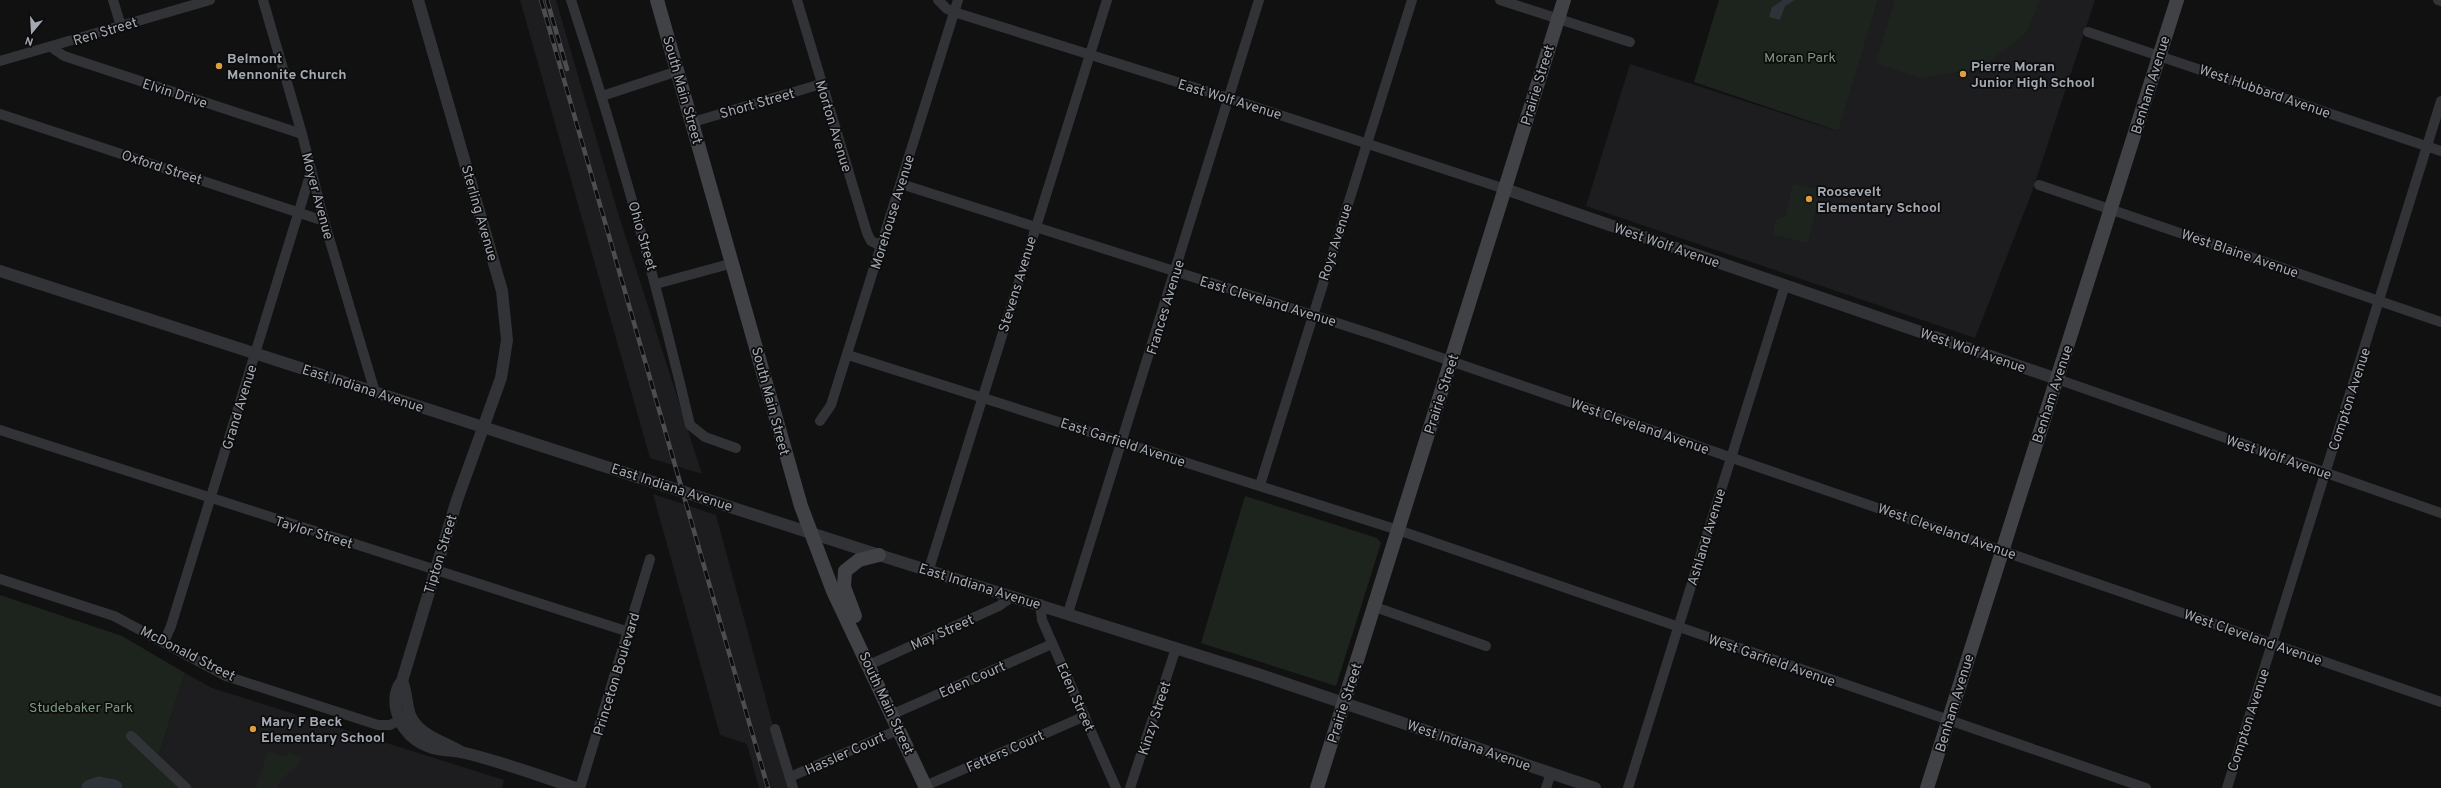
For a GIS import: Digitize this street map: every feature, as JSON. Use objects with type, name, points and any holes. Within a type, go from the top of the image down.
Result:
[{"type":"main road","name":"South Main Street","points":[[657,0],[733,263],[791,474],[810,532],[834,591],[900,729],[925,787]]},
{"type":"main road","name":"Prairie Street","points":[[1317,788],[1375,607],[1564,0]]},
{"type":"main road","name":"Benham Avenue","points":[[1927,788],[2177,0]]},
{"type":"main road","points":[[856,636],[858,624],[844,587],[844,575],[850,566],[859,560],[879,555]]},
{"type":"street","points":[[113,0],[120,26]]},
{"type":"street","name":"Ren Street","points":[[0,61],[210,0]]},
{"type":"street","name":"Moyer Avenue","points":[[262,0],[302,134],[324,221],[375,392]]},
{"type":"street","name":"Sterling Avenue","points":[[418,0],[494,261],[506,314],[507,340],[505,360],[484,428]]},
{"type":"street","name":"Ohio Street","points":[[571,0],[602,96],[656,284],[690,425],[705,437],[736,448]]},
{"type":"street","name":"Morton Avenue","points":[[797,0],[867,233],[871,241],[881,246]]},
{"type":"street","name":"East Wolf Avenue","points":[[938,0],[946,9],[954,12],[1228,98],[1505,189]]},
{"type":"street","name":"Morehouse Avenue","points":[[820,421],[831,405],[848,355],[958,0]]},
{"type":"street","name":"Stevens Avenue","points":[[929,569],[1035,226],[1107,0]]},
{"type":"street","name":"Frances Avenue","points":[[1068,613],[1176,272],[1259,0]]},
{"type":"street","name":"Roys Avenue","points":[[1260,486],[1312,314],[1412,0]]},
{"type":"street","points":[[1500,0],[1630,42]]},
{"type":"street","name":"West Hubbard Avenue","points":[[2088,32],[2441,151]]},
{"type":"street","name":"Elvin Drive","points":[[51,47],[64,56],[302,134]]},
{"type":"street","points":[[602,96],[678,71]]},
{"type":"street","name":"Short Street","points":[[693,122],[821,84]]},
{"type":"street","name":"Compton Avenue","points":[[2227,788],[2380,301],[2441,101]]},
{"type":"street","name":"Oxford Street","points":[[0,114],[324,221]]},
{"type":"street","name":"Grand Avenue","points":[[164,642],[171,626],[211,499],[298,212],[312,172]]},
{"type":"street","name":"East Cleveland Avenue","points":[[901,184],[1312,314],[1452,361]]},
{"type":"street","name":"West Blaine Avenue","points":[[2039,185],[2441,322]]},
{"type":"street","name":"West Wolf Avenue","points":[[1505,189],[2441,513]]},
{"type":"street","points":[[656,284],[733,263]]},
{"type":"street","name":"East Indiana Avenue","points":[[0,272],[879,555],[1040,604],[1344,702]]},
{"type":"street","name":"Ashland Avenue","points":[[1628,788],[1785,286]]},
{"type":"street","name":"East Garfield Avenue","points":[[848,355],[1398,530]]},
{"type":"street","name":"West Cleveland Avenue","points":[[1452,361],[2441,702]]},
{"type":"street","name":"Tipton Street","points":[[400,722],[396,701],[397,689],[402,682],[457,500],[484,428]]},
{"type":"street","name":"Taylor Street","points":[[0,430],[629,632]]},
{"type":"street","name":"West Garfield Avenue","points":[[1398,530],[1948,721],[2146,788]]},
{"type":"street","name":"Princeton Boulevard","points":[[580,788],[629,632],[650,559]]},
{"type":"street","name":"McDonald Street","points":[[0,580],[114,616],[226,676],[378,724],[390,725],[400,722],[410,715]]},
{"type":"street","name":"May Street","points":[[869,665],[999,606],[1013,596]]},
{"type":"street","name":"Eden Street","points":[[1040,604],[1042,620],[1116,788]]},
{"type":"street","points":[[1375,607],[1486,646]]},
{"type":"street","name":"Eden Court","points":[[893,714],[1052,644]]},
{"type":"street","name":"Kinzy Street","points":[[1130,788],[1176,648]]},
{"type":"street","name":"Tipton Street","points":[[402,682],[410,715]]},
{"type":"street","name":"West Indiana Avenue","points":[[1344,702],[1595,788]]},
{"type":"street","points":[[410,715],[422,731],[464,753],[576,788]]},
{"type":"street","name":"Fetters Court","points":[[925,787],[1085,716]]},
{"type":"street","points":[[400,722],[416,740],[430,748],[443,752],[464,753]]},
{"type":"street","points":[[775,729],[793,788]]},
{"type":"street","name":"Hassler Court","points":[[790,777],[900,729]]},
{"type":"street","points":[[131,736],[186,788]]},
{"type":"street","points":[[1546,788],[1551,773]]},
{"type":"shaded area","points":[[520,0],[556,0],[618,213],[702,474],[650,458]]},
{"type":"shaded area","points":[[1783,0],[1795,0],[1785,6],[1780,20],[1769,17],[1772,7]]},
{"type":"shaded area","name":"Roosevelt Elementary School","points":[[1878,0],[2095,0],[2032,192],[1975,338],[1586,206],[1630,64],[1837,131]]},
{"type":"shaded area","points":[[653,494],[716,515],[790,788],[759,788],[747,744],[720,735]]},
{"type":"shaded area","name":"Mary F Beck Elementary School","points":[[185,673],[212,688],[504,780],[502,788],[194,788],[159,754]]},
{"type":"green space","name":"Moran Park","points":[[1719,0],[1878,0],[1838,131],[1694,82]]},
{"type":"green space","points":[[1895,0],[2040,0],[2027,32],[1981,68],[1921,78],[1876,63]]},
{"type":"green space","points":[[1793,184],[1820,189],[1808,243],[1773,235],[1776,220],[1786,216]]},
{"type":"green space","points":[[1245,496],[1377,538],[1381,543],[1336,686],[1201,643]]},
{"type":"green space","name":"Studebaker Park","points":[[0,595],[122,636],[185,673],[159,754],[194,788],[0,788]]},
{"type":"green space","points":[[268,751],[287,757],[288,752],[301,757],[296,767],[282,779],[277,788],[256,788]]},
{"type":"waterway","points":[[90,788],[99,785],[114,788]]},
{"type":"railway","points":[[541,0],[768,788]]},
{"type":"railway","points":[[547,0],[567,69]]},
{"type":"place","name":"Belmont Mennonite Church","points":[[219,66]]},
{"type":"place","name":"Pierre Moran Junior High School","points":[[1963,74]]},
{"type":"place","name":"Roosevelt Elementary School","points":[[1809,199]]},
{"type":"place","name":"Mary F Beck Elementary School","points":[[253,729]]}]
